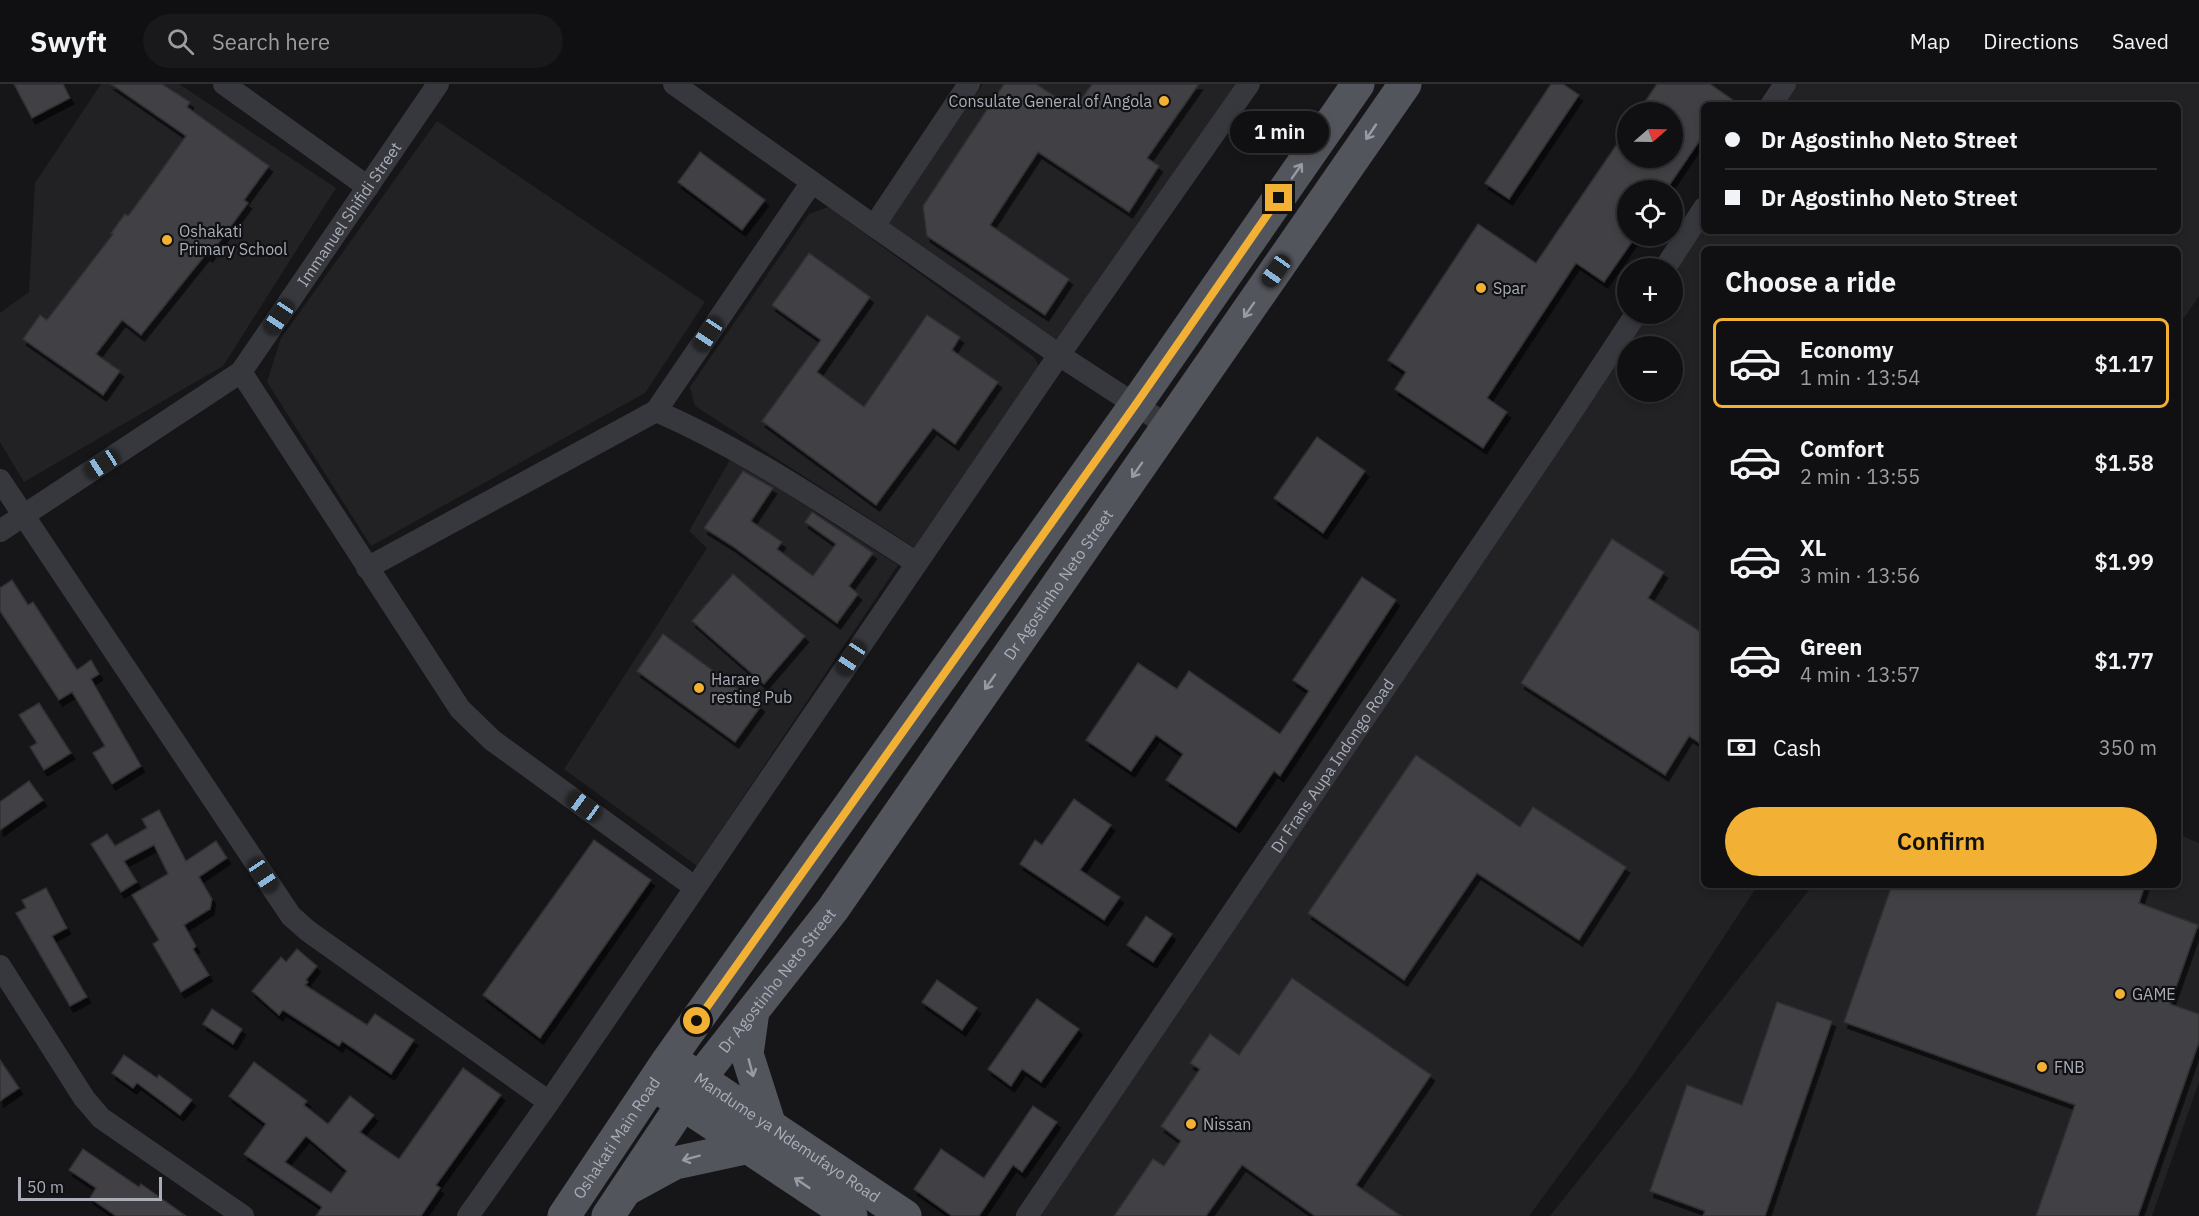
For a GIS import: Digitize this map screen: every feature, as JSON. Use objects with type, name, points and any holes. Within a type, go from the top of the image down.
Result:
[{"type":"main road","points":[[661,1072],[1136,404],[1358,84]]},
{"type":"main road","name":"Dr Agostinho Neto Street","points":[[691,1091],[833,909],[1404,84]]},
{"type":"main road","points":[[616,1203],[675,1163],[760,1137],[747,1054],[753,1011]]},
{"type":"main road","name":"Mandume ya Ndemufayo Road","points":[[661,1072],[760,1137],[905,1216]]},
{"type":"main road","name":"Oshakati Main Road","points":[[564,1216],[661,1072]]},
{"type":"main road","points":[[616,1203],[691,1091]]},
{"type":"main road","name":"Mandume ya Ndemufayo Road","points":[[760,1137],[851,1216]]},
{"type":"street","points":[[224,84],[368,187]]},
{"type":"street","name":"Immanuel Shifidi Street","points":[[0,531],[241,372],[438,84]]},
{"type":"street","points":[[674,84],[703,92],[812,182],[1059,355],[1168,426]]},
{"type":"street","points":[[874,226],[969,84]]},
{"type":"street","points":[[468,1216],[549,1102],[693,886],[1059,355],[1249,84]]},
{"type":"street","points":[[1773,102],[1785,84]]},
{"type":"street","points":[[367,568],[656,411],[812,182]]},
{"type":"street","points":[[1672,258],[1701,213]]},
{"type":"street","name":"Dr Frans Aupa Indongo Road","points":[[1027,1216],[1550,445],[1629,324]]},
{"type":"street","points":[[241,372],[460,710],[475,726],[693,886]]},
{"type":"street","points":[[656,411],[706,433],[747,456],[917,563]]},
{"type":"street","points":[[0,480],[22,517],[291,916],[308,931],[549,1102]]},
{"type":"street","points":[[0,966],[84,1098],[101,1118],[243,1216]]},
{"type":"shaded area","name":"Oshakati Primary School","points":[[101,84],[179,84],[336,188],[223,366],[24,482],[0,442],[0,313],[29,292],[35,183]]},
{"type":"shaded area","points":[[983,84],[1236,84],[1058,342],[887,222]]},
{"type":"shaded area","points":[[1785,84],[2199,84],[2199,296],[2184,318],[2181,315],[2181,246],[1701,246],[1701,888],[1756,888],[1633,1075],[1529,1216],[1027,1216],[1617,342],[1617,402],[1683,402],[1683,336],[1621,336],[1629,324],[1683,324],[1683,258],[1677,258],[1701,214],[1701,234],[2181,234],[2181,102],[1773,102]]},
{"type":"shaded area","points":[[437,121],[705,302],[645,393],[371,546],[267,382],[281,338]]},
{"type":"shaded area","points":[[828,207],[1034,357],[1040,368],[915,548],[695,406],[690,387],[809,214]]},
{"type":"shaded area","points":[[731,458],[898,565],[697,866],[564,769],[707,548],[689,531]]},
{"type":"shaded area","points":[[2181,835],[2199,843],[2199,1082],[2152,1216],[1550,1216],[1811,888],[2181,888]]},
{"type":"building","points":[[14,84],[63,84],[70,98],[32,118]]},
{"type":"building","points":[[111,84],[162,84],[190,102],[187,107],[269,166],[244,200],[248,203],[209,256],[206,254],[141,335],[122,320],[96,354],[120,371],[103,395],[23,339],[40,315],[47,320],[113,234],[111,233],[125,214],[128,216],[186,136]]},
{"type":"building","points":[[1004,84],[1036,84],[1074,109],[1092,84],[1199,84],[1147,158],[1159,166],[1129,212],[1038,152],[990,225],[1069,279],[1045,315],[927,236],[923,206]]},
{"type":"building","points":[[1551,84],[1563,84],[1579,95],[1509,199],[1485,183]]},
{"type":"building","points":[[1657,84],[1710,84],[1736,102],[1701,102],[1701,138],[1683,165],[1683,102],[1645,102]]},
{"type":"building","points":[[1617,144],[1617,168],[1681,168],[1673,180],[1617,180],[1617,246],[1629,246],[1621,258],[1617,258],[1617,263],[1604,282],[1576,263],[1487,398],[1507,412],[1483,448],[1395,389],[1406,372],[1388,360],[1478,224],[1536,263]]},
{"type":"building","points":[[700,152],[765,200],[742,230],[678,182]]},
{"type":"building","points":[[809,253],[870,297],[817,372],[864,407],[927,315],[960,337],[952,350],[998,382],[955,444],[933,428],[876,505],[762,421],[821,340],[772,305]]},
{"type":"building","points":[[1317,437],[1365,471],[1323,533],[1274,498]]},
{"type":"building","points":[[743,471],[773,488],[751,521],[782,542],[777,549],[813,576],[836,544],[805,522],[812,512],[873,553],[849,586],[858,594],[837,623],[731,545],[704,528]]},
{"type":"building","points":[[1612,539],[1664,572],[1648,598],[1701,632],[1701,744],[1689,736],[1665,775],[1521,683]]},
{"type":"building","points":[[733,574],[805,636],[764,684],[692,621]]},
{"type":"building","points":[[1362,577],[1396,600],[1280,776],[1274,771],[1236,827],[1166,780],[1183,754],[1156,735],[1131,771],[1086,740],[1138,663],[1177,689],[1189,671],[1280,734],[1309,691],[1293,680]]},
{"type":"building","points":[[12,580],[28,605],[33,602],[77,670],[91,660],[99,674],[91,679],[141,766],[112,784],[93,753],[105,746],[72,692],[59,700],[0,611],[0,588]]},
{"type":"building","name":"Harare resting Pub","points":[[663,634],[761,706],[735,742],[637,671]]},
{"type":"building","points":[[39,703],[71,753],[44,770],[30,747],[37,743],[19,715]]},
{"type":"building","points":[[1416,755],[1520,827],[1533,807],[1626,867],[1579,940],[1477,873],[1404,980],[1308,913]]},
{"type":"building","points":[[29,781],[43,800],[0,830],[0,802]]},
{"type":"building","points":[[1074,799],[1111,825],[1080,870],[1120,897],[1104,920],[1020,864],[1035,840],[1042,845]]},
{"type":"building","points":[[159,810],[186,861],[216,841],[227,858],[199,877],[212,899],[210,909],[184,925],[196,946],[193,949],[209,975],[181,992],[153,944],[159,940],[132,895],[168,874],[154,845],[124,861],[137,882],[121,892],[91,844],[107,834],[115,846],[147,828],[142,819]]},
{"type":"building","points":[[594,840],[651,880],[540,1038],[483,995]]},
{"type":"building","points":[[46,888],[67,928],[52,936],[87,997],[70,1006],[16,913],[26,908],[22,900]]},
{"type":"building","points":[[1891,888],[2144,888],[2139,903],[2198,925],[2170,1004],[2199,1014],[2199,1042],[2138,1216],[2036,1216],[2075,1105],[1844,1022]]},
{"type":"building","points":[[1146,916],[1172,934],[1153,962],[1127,945]]},
{"type":"building","points":[[297,949],[317,966],[306,980],[308,982],[305,985],[367,1025],[375,1014],[414,1040],[391,1074],[342,1041],[339,1046],[283,1010],[279,1015],[252,991],[281,957],[286,962]]},
{"type":"building","points":[[1292,978],[1431,1075],[1356,1185],[1401,1216],[1315,1216],[1242,1165],[1206,1216],[1114,1216],[1153,1159],[1164,1166],[1181,1141],[1161,1126],[1200,1069],[1190,1063],[1210,1034],[1239,1055]]},
{"type":"building","points":[[937,980],[977,1008],[962,1030],[922,1002]]},
{"type":"building","points":[[1037,999],[1079,1029],[1041,1082],[1022,1069],[1011,1086],[988,1069]]},
{"type":"building","points":[[1777,1002],[1832,1021],[1765,1216],[1703,1216],[1705,1211],[1650,1191],[1687,1085],[1742,1105]]},
{"type":"building","points":[[212,1009],[242,1029],[233,1044],[203,1024]]},
{"type":"building","points":[[124,1055],[157,1078],[159,1075],[192,1100],[180,1115],[137,1083],[133,1088],[112,1073]]},
{"type":"building","points":[[0,1060],[19,1088],[0,1101]]},
{"type":"building","points":[[254,1062],[307,1101],[304,1105],[328,1124],[350,1096],[374,1115],[360,1132],[399,1159],[463,1068],[501,1095],[436,1185],[440,1188],[421,1216],[316,1216],[322,1207],[244,1154],[266,1124],[229,1096]],"holes":[[[306,1136],[347,1171],[331,1193],[285,1162]]]},
{"type":"building","points":[[1033,1106],[1057,1122],[1022,1172],[1013,1165],[979,1216],[952,1216],[914,1189],[941,1149],[984,1178]]},
{"type":"building","points":[[83,1149],[139,1187],[141,1184],[186,1216],[116,1216],[90,1198],[96,1188],[69,1170]]},
{"type":"place","name":"Consulate General of Angola","points":[[1164,101]]},
{"type":"place","name":"Oshakati Primary School","points":[[167,240]]},
{"type":"place","name":"Spar","points":[[1481,288]]},
{"type":"place","name":"Harare resting Pub","points":[[699,688]]},
{"type":"place","name":"GAME","points":[[2120,994]]},
{"type":"place","name":"FNB","points":[[2042,1067]]},
{"type":"place","name":"Nissan","points":[[1191,1124]]},
{"type":"route","points":[[697,1021],[1136,404],[1279,198]]}]
